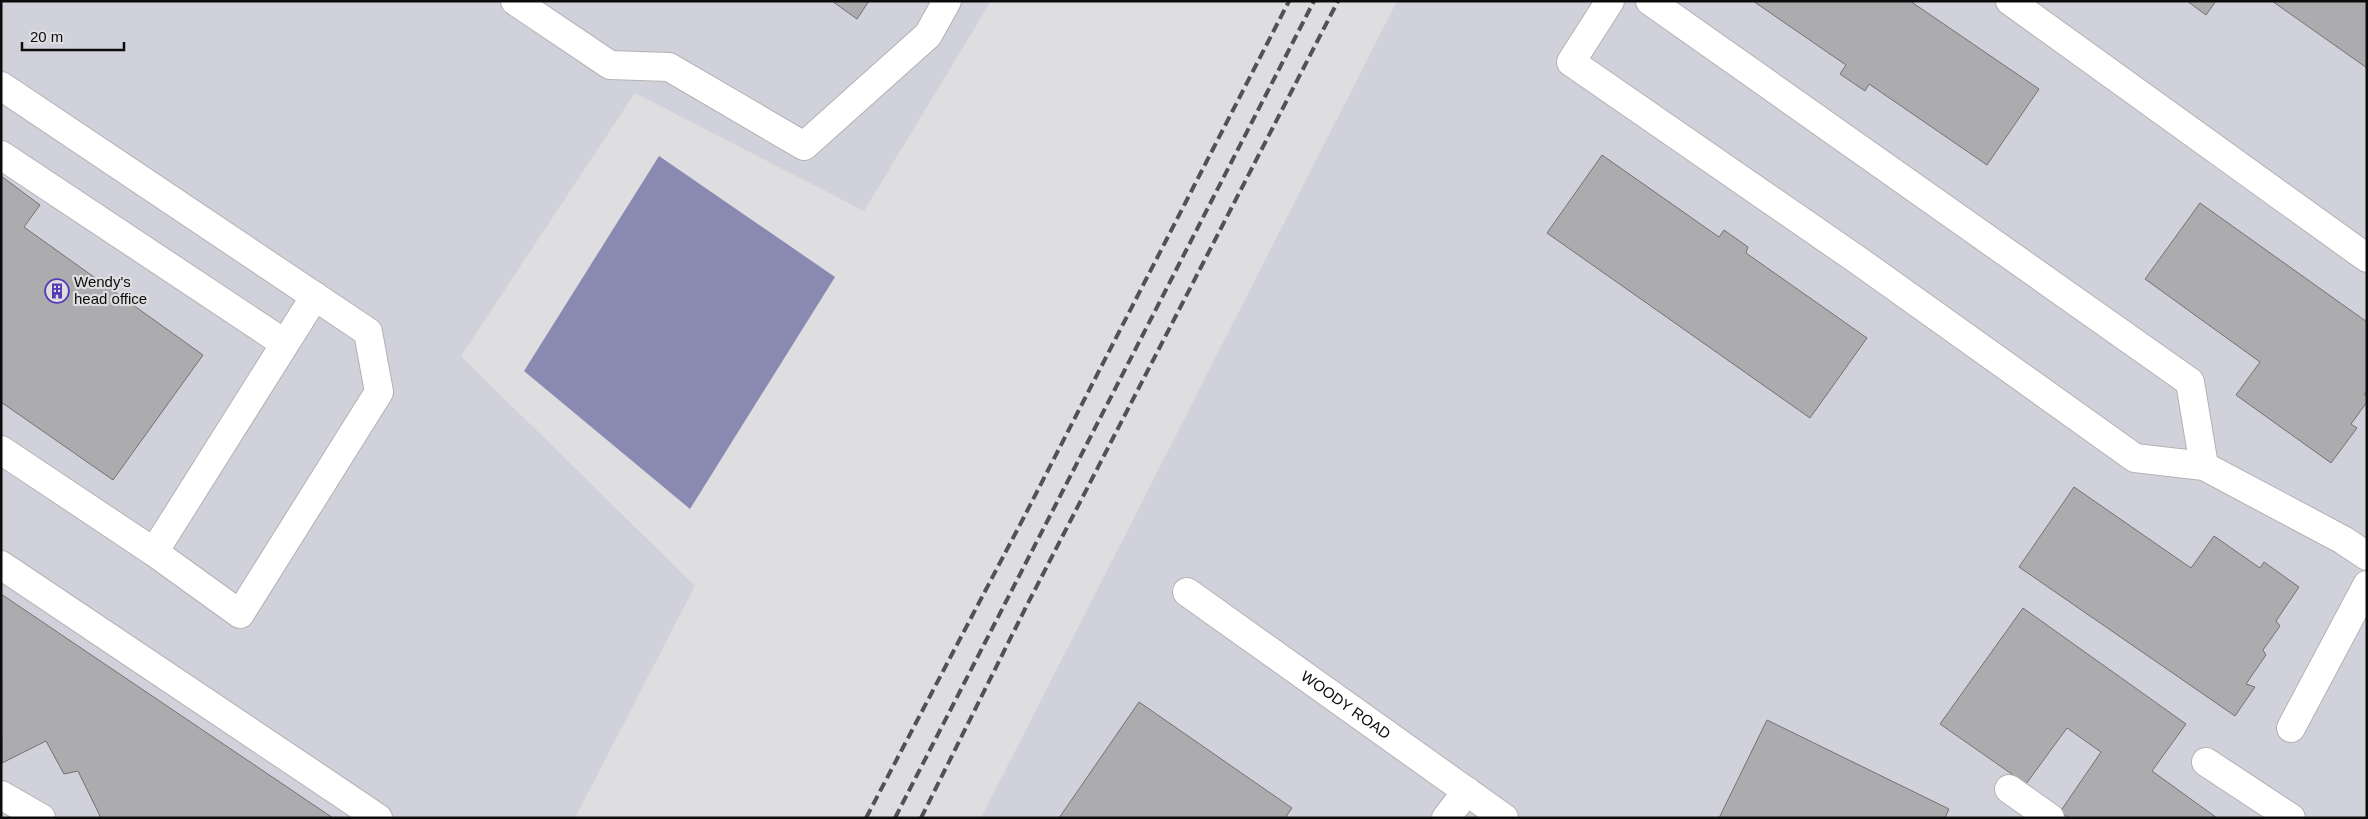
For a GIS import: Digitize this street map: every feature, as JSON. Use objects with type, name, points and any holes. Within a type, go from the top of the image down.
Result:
[{"type":"street","points":[[515,1],[610,65],[669,67],[804,146],[928,35],[947,1]]},
{"type":"street","points":[[1610,1],[1571,62],[1859,261],[2135,458],[2204,466],[2343,540],[2367,556]]},
{"type":"street","points":[[1650,1],[2190,382],[2204,466]]},
{"type":"street","points":[[2010,1],[2367,258]]},
{"type":"street","points":[[1,86],[368,332],[379,392],[240,614],[154,552],[1,450]]},
{"type":"street","points":[[1,155],[284,343]]},
{"type":"street","points":[[154,552],[315,296]]},
{"type":"street","points":[[1,565],[378,818]]},
{"type":"street","points":[[2291,728],[2367,585]]},
{"type":"street","name":"WOODY ROAD","points":[[1187,592],[1504,818]]},
{"type":"street","points":[[2206,762],[2292,818]]},
{"type":"street","points":[[2009,789],[2050,818]]},
{"type":"street","points":[[1446,818],[1467,791]]},
{"type":"street","points":[[1,796],[41,818]]},
{"type":"shaded area","points":[[1,1],[991,1],[864,211],[635,93],[461,356],[695,586],[575,818],[1,818]]},
{"type":"shaded area","points":[[1397,1],[2367,1],[2367,818],[981,818]]},
{"type":"water","points":[[659,156],[835,277],[690,509],[524,371]]},
{"type":"building","points":[[832,1],[869,1],[857,19]]},
{"type":"building","points":[[1753,1],[1910,1],[2039,89],[1987,165],[1869,84],[1865,91],[1840,74],[1846,65]]},
{"type":"building","points":[[2187,1],[2216,1],[2206,15]]},
{"type":"building","points":[[2272,1],[2367,1],[2367,68]]},
{"type":"building","points":[[1602,155],[1719,237],[1724,230],[1748,247],[1746,253],[1867,338],[1810,418],[1547,233]]},
{"type":"building","name":"Wendy's head office","points":[[1,176],[40,205],[24,227],[203,355],[113,480],[1,402]]},
{"type":"building","points":[[2200,203],[2367,322],[2367,391],[2364,394],[2367,396],[2367,402],[2351,424],[2357,428],[2331,463],[2236,395],[2260,362],[2145,279]]},
{"type":"building","points":[[2074,487],[2191,568],[2214,536],[2260,568],[2264,562],[2299,587],[2276,621],[2280,626],[2263,650],[2266,655],[2246,684],[2255,687],[2235,716],[2019,567]]},
{"type":"building","points":[[1,594],[333,818],[101,818],[78,771],[64,774],[46,741],[2,763]]},
{"type":"building","points":[[2023,608],[2186,724],[2152,771],[2217,818],[2069,818],[2060,812],[2101,752],[2067,728],[2026,784],[1940,724]]},
{"type":"building","points":[[1139,702],[1292,808],[1285,818],[1059,818]]},
{"type":"building","points":[[1767,720],[1949,809],[1945,818],[1719,818]]},
{"type":"railway","points":[[866,818],[1024,517],[1289,1]]},
{"type":"railway","points":[[895,818],[1314,1]]},
{"type":"railway","points":[[921,818],[1025,609],[1338,1]]},
{"type":"place","name":"Wendy's head office","points":[[57,291]]}]
